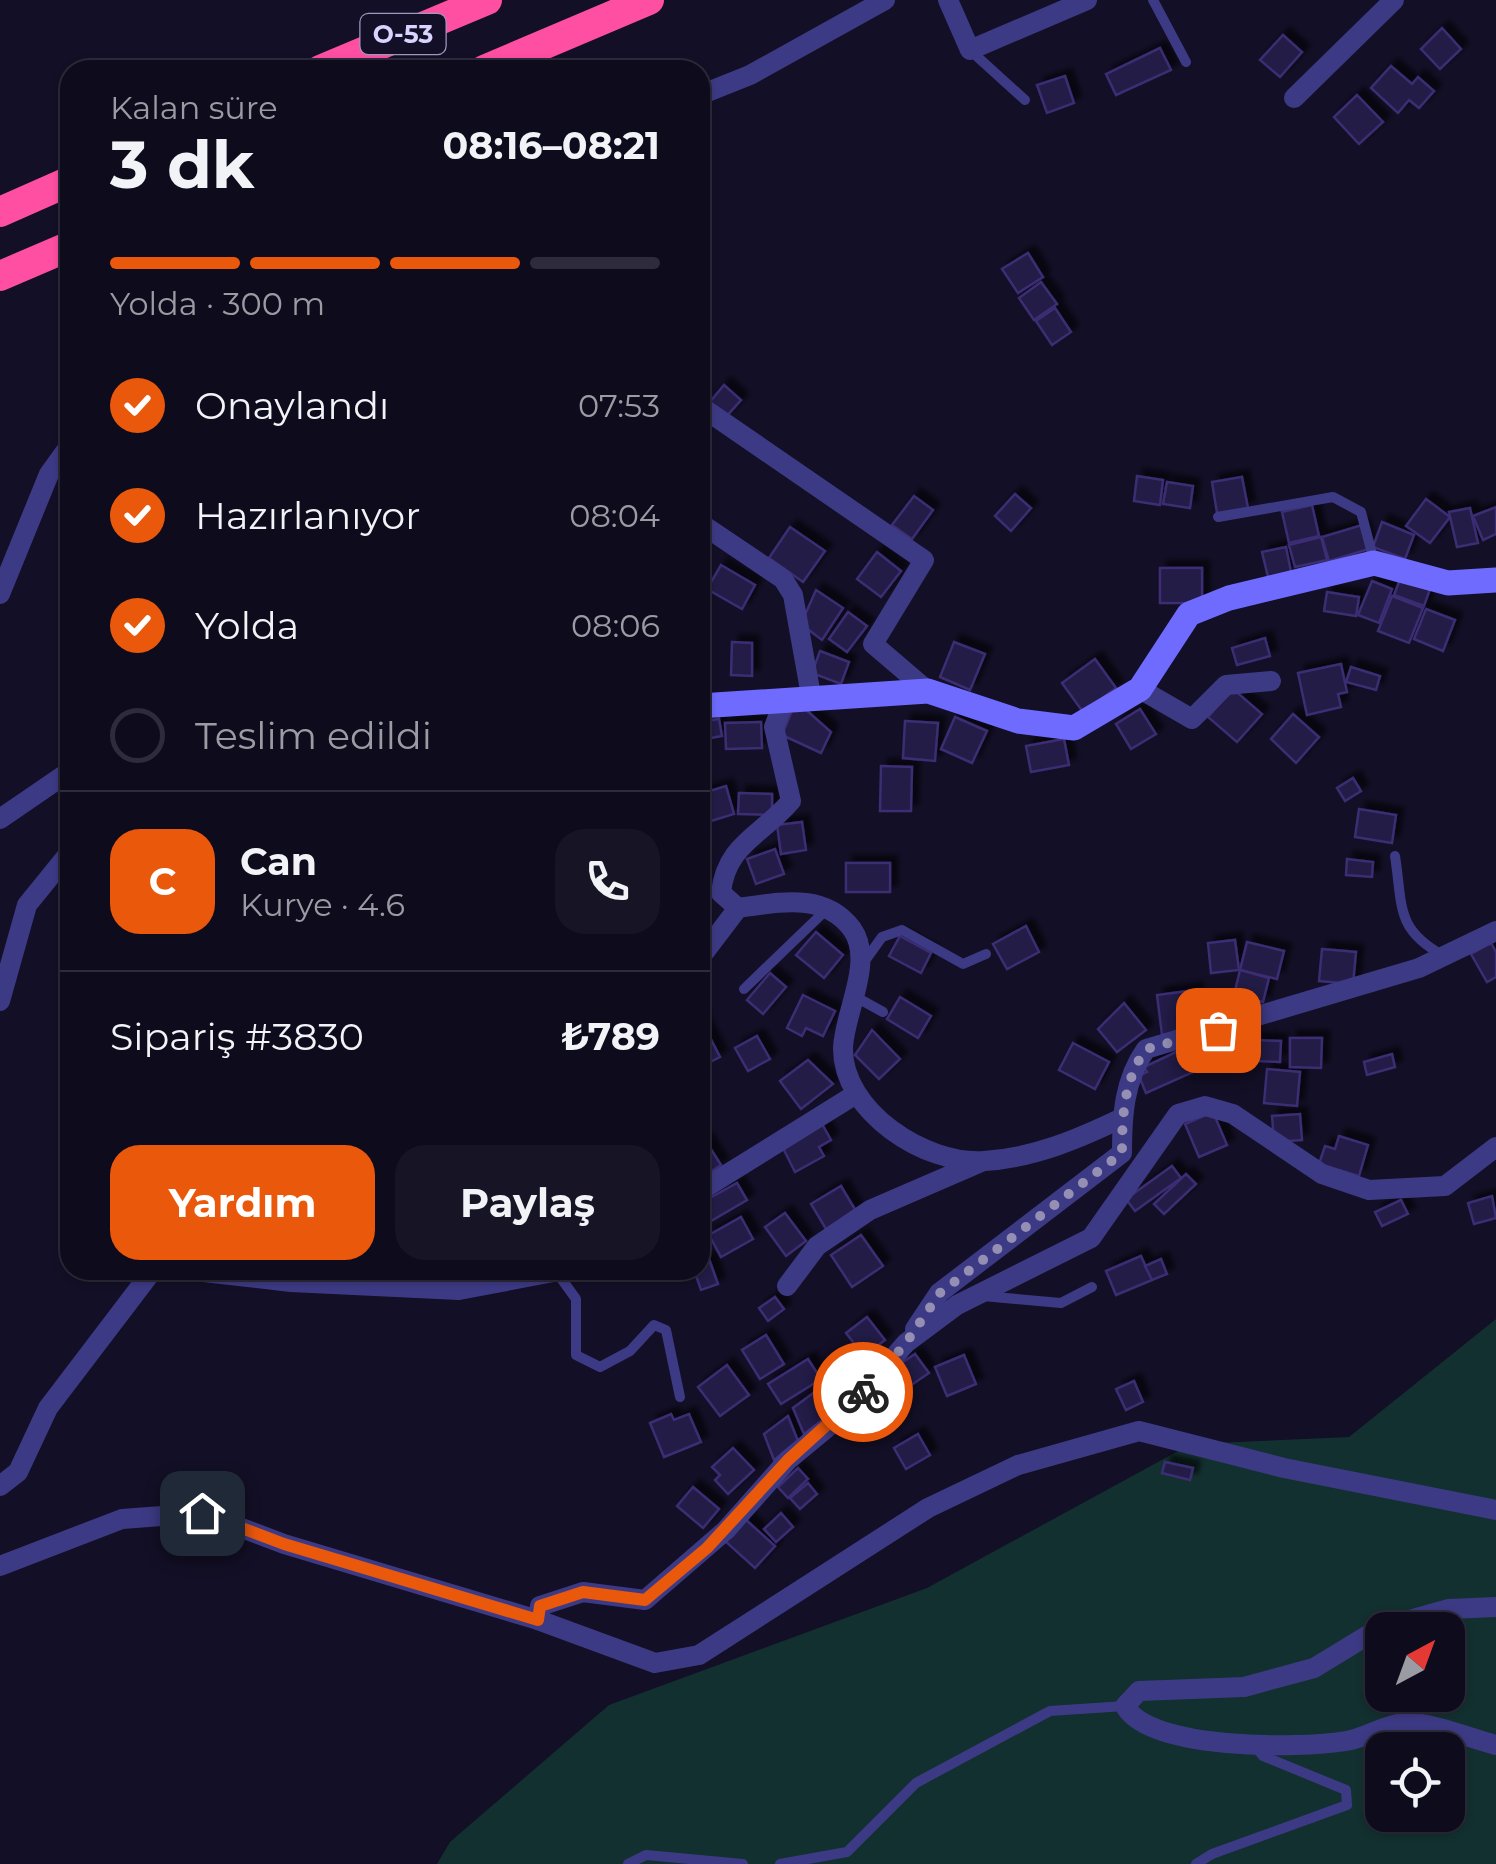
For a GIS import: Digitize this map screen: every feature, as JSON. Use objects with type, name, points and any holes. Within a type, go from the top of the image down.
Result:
[{"type":"highway","points":[[385,42],[474,0]]},
{"type":"highway","name":"O-53","points":[[343,60],[487,0]]},
{"type":"highway","points":[[507,60],[648,0]]},
{"type":"highway","points":[[0,212],[60,185]]},
{"type":"highway","points":[[0,276],[60,250]]},
{"type":"street","points":[[710,91],[750,75],[885,0]]},
{"type":"street","points":[[948,0],[970,50],[1087,0]]},
{"type":"street","points":[[1294,98],[1394,0]]},
{"type":"street","points":[[710,413],[924,560],[873,644],[928,691],[1018,721],[1074,728],[1140,689],[1189,614],[1248,593],[1374,563],[1448,583],[1496,580]]},
{"type":"street","points":[[0,594],[49,474],[60,458]]},
{"type":"street","points":[[710,530],[783,579],[793,595],[812,701]]},
{"type":"street","points":[[1140,689],[1192,719],[1226,685],[1270,681]]},
{"type":"street","points":[[710,706],[783,704],[928,691]]},
{"type":"street","points":[[738,908],[721,893],[733,852],[772,824],[791,801],[774,727],[783,704]]},
{"type":"street","points":[[0,820],[60,778]]},
{"type":"street","points":[[0,1001],[27,905],[60,864]]},
{"type":"street","points":[[710,945],[738,908],[801,900],[827,909],[854,930],[860,966],[843,1046],[845,1076],[873,1119],[928,1149],[980,1162]]},
{"type":"street","points":[[538,1620],[540,1606],[583,1592],[645,1600],[726,1530],[788,1460],[846,1412],[906,1343],[940,1293],[1122,1153],[1122,1118],[1132,1070],[1146,1049],[1363,986],[1445,957],[1496,930]]},
{"type":"street","points":[[710,1185],[856,1094]]},
{"type":"street","points":[[906,1343],[977,1295],[1091,1238],[1178,1114],[1205,1106],[1233,1114],[1322,1174],[1370,1190],[1445,1186],[1496,1147]]},
{"type":"street","points":[[786,1286],[817,1246],[870,1210],[980,1162],[1061,1147],[1122,1118]]},
{"type":"street","points":[[0,1486],[18,1472],[48,1408],[145,1280]]},
{"type":"street","points":[[274,1280],[460,1290],[516,1280]]},
{"type":"street","points":[[0,1566],[122,1520],[202,1513],[284,1544],[538,1620],[655,1663],[699,1654],[928,1508],[1018,1465],[1139,1430],[1284,1468],[1496,1510]]},
{"type":"street","points":[[1496,1607],[1448,1610],[1378,1629],[1314,1668],[1244,1687],[1140,1691],[1125,1706],[1133,1722],[1154,1732],[1254,1745],[1347,1741],[1407,1722],[1496,1745]]},
{"type":"lane","points":[[1153,0],[1186,62]]},
{"type":"lane","points":[[970,50],[1025,100]]},
{"type":"lane","points":[[1218,517],[1334,497],[1361,512],[1374,563]]},
{"type":"lane","points":[[1396,856],[1406,926],[1420,943],[1445,957]]},
{"type":"lane","points":[[744,989],[827,909]]},
{"type":"lane","points":[[860,966],[891,931],[912,934],[963,964],[986,954]]},
{"type":"lane","points":[[853,996],[883,1012]]},
{"type":"lane","points":[[565,1280],[576,1299],[576,1355],[600,1367],[630,1352],[654,1325],[666,1330],[680,1397]]},
{"type":"lane","points":[[977,1295],[1060,1303],[1092,1287]]},
{"type":"lane","points":[[780,1864],[847,1852],[916,1783],[977,1746],[1050,1711],[1125,1706]]},
{"type":"lane","points":[[1196,1864],[1212,1854],[1348,1804],[1346,1790],[1263,1756],[1254,1745]]},
{"type":"lane","points":[[628,1864],[646,1855],[743,1864]]},
{"type":"green space","points":[[1496,1319],[1496,1864],[437,1864],[450,1842],[609,1705],[927,1588],[1191,1444],[1349,1437]]},
{"type":"building","points":[[1442,28],[1461,49],[1440,69],[1421,49]]},
{"type":"building","points":[[1283,35],[1302,52],[1280,77],[1260,60]]},
{"type":"building","points":[[1160,48],[1171,70],[1116,95],[1106,74]]},
{"type":"building","points":[[1391,66],[1412,84],[1418,77],[1434,91],[1419,108],[1409,100],[1398,113],[1371,88]]},
{"type":"building","points":[[1065,76],[1074,103],[1047,113],[1037,85]]},
{"type":"building","points":[[1357,95],[1383,122],[1359,144],[1334,117]]},
{"type":"building","points":[[1028,253],[1043,277],[1018,293],[1002,269]]},
{"type":"building","points":[[1041,282],[1057,304],[1034,320],[1019,298]]},
{"type":"building","points":[[1055,308],[1071,332],[1052,345],[1036,321]]},
{"type":"building","points":[[724,385],[741,400],[725,418],[710,402]]},
{"type":"building","points":[[1137,476],[1163,480],[1160,505],[1134,501]]},
{"type":"building","points":[[1242,477],[1248,508],[1217,513],[1212,482]]},
{"type":"building","points":[[1167,482],[1193,486],[1190,508],[1163,504]]},
{"type":"building","points":[[1015,494],[1031,508],[1011,531],[995,516]]},
{"type":"building","points":[[914,496],[933,510],[912,539],[892,525]]},
{"type":"building","points":[[1426,499],[1450,517],[1430,543],[1406,526]]},
{"type":"building","points":[[1312,505],[1319,536],[1289,543],[1282,512]]},
{"type":"building","points":[[1496,507],[1496,534],[1483,540],[1473,516]]},
{"type":"building","points":[[1470,508],[1478,543],[1457,547],[1449,512]]},
{"type":"building","points":[[1382,522],[1414,535],[1405,559],[1373,547]]},
{"type":"building","points":[[1362,525],[1369,549],[1329,561],[1322,537]]},
{"type":"building","points":[[790,527],[825,551],[803,582],[769,558]]},
{"type":"building","points":[[1321,537],[1327,560],[1295,567],[1289,545]]},
{"type":"building","points":[[1286,547],[1291,572],[1268,577],[1262,552]]},
{"type":"building","points":[[877,552],[901,571],[881,597],[857,579]]},
{"type":"building","points":[[721,565],[755,585],[742,609],[710,591]]},
{"type":"building","points":[[1160,568],[1202,568],[1202,603],[1160,603]]},
{"type":"building","points":[[1401,577],[1430,589],[1424,606],[1394,595]]},
{"type":"building","points":[[1372,581],[1392,589],[1379,623],[1358,615]]},
{"type":"building","points":[[816,590],[843,608],[822,640],[801,624]]},
{"type":"building","points":[[1327,592],[1359,597],[1356,616],[1324,611]]},
{"type":"building","points":[[1392,596],[1423,608],[1409,643],[1378,631]]},
{"type":"building","points":[[1426,609],[1455,620],[1443,651],[1414,639]]},
{"type":"building","points":[[848,612],[867,626],[847,652],[829,639]]},
{"type":"building","points":[[1265,638],[1270,656],[1237,665],[1232,648]]},
{"type":"building","points":[[732,642],[752,643],[752,676],[731,675]]},
{"type":"building","points":[[954,642],[985,654],[970,690],[940,677]]},
{"type":"building","points":[[820,651],[849,662],[841,684],[812,673]]},
{"type":"building","points":[[1095,659],[1116,688],[1083,712],[1062,683]]},
{"type":"building","points":[[1341,664],[1347,692],[1338,694],[1341,707],[1307,715],[1298,673]]},
{"type":"building","points":[[1351,667],[1380,676],[1376,690],[1346,682]]},
{"type":"building","points":[[1233,689],[1262,714],[1237,742],[1208,717]]},
{"type":"building","points":[[793,708],[804,708],[831,732],[821,753],[782,735]]},
{"type":"building","points":[[1140,709],[1156,734],[1131,749],[1116,724]]},
{"type":"building","points":[[1293,714],[1319,737],[1296,763],[1271,739]]},
{"type":"building","points":[[955,717],[987,731],[972,763],[941,749]]},
{"type":"building","points":[[719,719],[722,736],[710,738],[710,720]]},
{"type":"building","points":[[905,721],[938,723],[935,761],[903,758]]},
{"type":"building","points":[[761,722],[762,748],[726,749],[725,723]]},
{"type":"building","points":[[1064,739],[1069,765],[1031,772],[1026,746]]},
{"type":"building","points":[[881,766],[912,767],[911,811],[880,811]]},
{"type":"building","points":[[1353,778],[1361,791],[1345,801],[1337,788]]},
{"type":"building","points":[[726,786],[734,814],[710,821],[710,791]]},
{"type":"building","points":[[739,793],[772,794],[772,815],[738,814]]},
{"type":"building","points":[[1359,809],[1396,815],[1392,843],[1355,837]]},
{"type":"building","points":[[802,822],[806,850],[781,854],[777,825]]},
{"type":"building","points":[[775,849],[784,874],[756,884],[747,859]]},
{"type":"building","points":[[1347,859],[1373,862],[1372,877],[1346,875]]},
{"type":"building","points":[[846,863],[890,863],[890,892],[846,892]]},
{"type":"building","points":[[1026,926],[1039,952],[1007,969],[993,944]]},
{"type":"building","points":[[816,932],[843,955],[824,978],[796,955]]},
{"type":"building","points":[[900,936],[931,953],[921,973],[889,956]]},
{"type":"building","points":[[1235,940],[1239,970],[1211,973],[1208,943]]},
{"type":"building","points":[[1247,942],[1284,951],[1277,979],[1240,970]]},
{"type":"building","points":[[1491,943],[1496,952],[1496,977],[1487,982],[1471,954]]},
{"type":"building","points":[[1322,949],[1356,952],[1353,984],[1319,981]]},
{"type":"building","points":[[1240,970],[1269,978],[1263,1002],[1234,995]]},
{"type":"building","points":[[770,973],[786,987],[763,1014],[747,1000]]},
{"type":"building","points":[[1196,990],[1201,1031],[1162,1035],[1157,995]]},
{"type":"building","points":[[803,995],[835,1011],[823,1036],[806,1028],[802,1036],[787,1028]]},
{"type":"building","points":[[900,997],[931,1016],[918,1038],[887,1019]]},
{"type":"building","points":[[1124,1003],[1146,1030],[1117,1052],[1098,1029]]},
{"type":"building","points":[[872,1030],[900,1059],[879,1079],[855,1055]]},
{"type":"building","points":[[757,1036],[770,1059],[748,1071],[735,1048]]},
{"type":"building","points":[[710,1038],[720,1057],[710,1062]]},
{"type":"building","points":[[1290,1038],[1322,1038],[1321,1068],[1290,1067]]},
{"type":"building","points":[[1255,1040],[1281,1041],[1280,1062],[1254,1061]]},
{"type":"building","points":[[1073,1043],[1109,1062],[1095,1089],[1059,1070]]},
{"type":"building","points":[[1189,1046],[1200,1069],[1146,1093],[1139,1076],[1147,1072],[1144,1067]]},
{"type":"building","points":[[1392,1054],[1395,1067],[1367,1075],[1364,1062]]},
{"type":"building","points":[[808,1060],[833,1084],[801,1109],[780,1081]]},
{"type":"building","points":[[1267,1069],[1300,1072],[1297,1106],[1264,1103]]},
{"type":"building","points":[[1213,1112],[1227,1145],[1199,1157],[1185,1124]]},
{"type":"building","points":[[1300,1114],[1302,1140],[1274,1142],[1272,1116]]},
{"type":"building","points":[[822,1124],[831,1140],[819,1147],[824,1156],[795,1172],[782,1146]]},
{"type":"building","points":[[1339,1136],[1368,1145],[1359,1176],[1319,1164],[1325,1146],[1335,1149]]},
{"type":"building","points":[[710,1148],[721,1165],[710,1172]]},
{"type":"building","points":[[1172,1166],[1181,1178],[1135,1211],[1126,1199]]},
{"type":"building","points":[[1186,1174],[1196,1184],[1164,1214],[1154,1204]]},
{"type":"building","points":[[737,1183],[747,1200],[711,1221],[710,1198]]},
{"type":"building","points":[[841,1186],[856,1211],[826,1229],[811,1204]]},
{"type":"building","points":[[1492,1196],[1496,1218],[1474,1224],[1468,1203]]},
{"type":"building","points":[[1401,1200],[1408,1214],[1382,1226],[1375,1212]]},
{"type":"building","points":[[785,1213],[806,1241],[786,1256],[765,1227]]},
{"type":"building","points":[[741,1217],[753,1239],[721,1257],[710,1234]]},
{"type":"building","points":[[861,1235],[883,1266],[852,1287],[831,1255]]},
{"type":"building","points":[[1141,1256],[1152,1280],[1116,1295],[1106,1271]]},
{"type":"building","points":[[1161,1259],[1167,1274],[1152,1280],[1145,1266]]},
{"type":"building","points":[[710,1262],[718,1284],[701,1290],[698,1280],[710,1280]]},
{"type":"building","points":[[775,1297],[784,1309],[768,1321],[759,1308]]},
{"type":"building","points":[[867,1317],[885,1340],[864,1356],[846,1333]]},
{"type":"building","points":[[766,1335],[784,1364],[760,1379],[742,1350]]},
{"type":"building","points":[[915,1354],[929,1373],[907,1388],[897,1366]]},
{"type":"building","points":[[964,1355],[976,1384],[947,1396],[935,1367]]},
{"type":"building","points":[[808,1359],[821,1379],[781,1404],[768,1384]]},
{"type":"building","points":[[727,1365],[749,1395],[720,1416],[698,1387]]},
{"type":"building","points":[[886,1371],[903,1388],[887,1405],[869,1389]]},
{"type":"building","points":[[1134,1381],[1143,1402],[1126,1410],[1116,1389]]},
{"type":"building","points":[[816,1391],[825,1418],[804,1434],[793,1408]]},
{"type":"building","points":[[671,1414],[674,1420],[689,1414],[701,1442],[664,1457],[650,1423]]},
{"type":"building","points":[[788,1416],[798,1441],[774,1460],[764,1434]]},
{"type":"building","points":[[918,1434],[930,1455],[906,1469],[894,1448]]},
{"type":"building","points":[[733,1448],[754,1470],[728,1494],[715,1480],[720,1475],[712,1467]]},
{"type":"building","points":[[1165,1462],[1193,1468],[1190,1480],[1162,1473]]},
{"type":"building","points":[[798,1468],[808,1479],[788,1498],[778,1487]]},
{"type":"building","points":[[808,1483],[817,1494],[800,1509],[790,1498]]},
{"type":"building","points":[[693,1487],[719,1509],[703,1528],[677,1506]]},
{"type":"building","points":[[781,1513],[793,1527],[776,1542],[764,1529]]},
{"type":"building","points":[[745,1519],[775,1546],[755,1568],[725,1541]]},
{"type":"way so far","points":[[863,1392],[906,1343],[940,1293],[1090,1182],[1122,1153],[1122,1118],[1132,1070],[1146,1049],[1218,1030]]},
{"type":"route","points":[[202,1513],[284,1544],[538,1620],[540,1606],[583,1592],[645,1600],[688,1567],[788,1460],[846,1412],[863,1392]]}]
